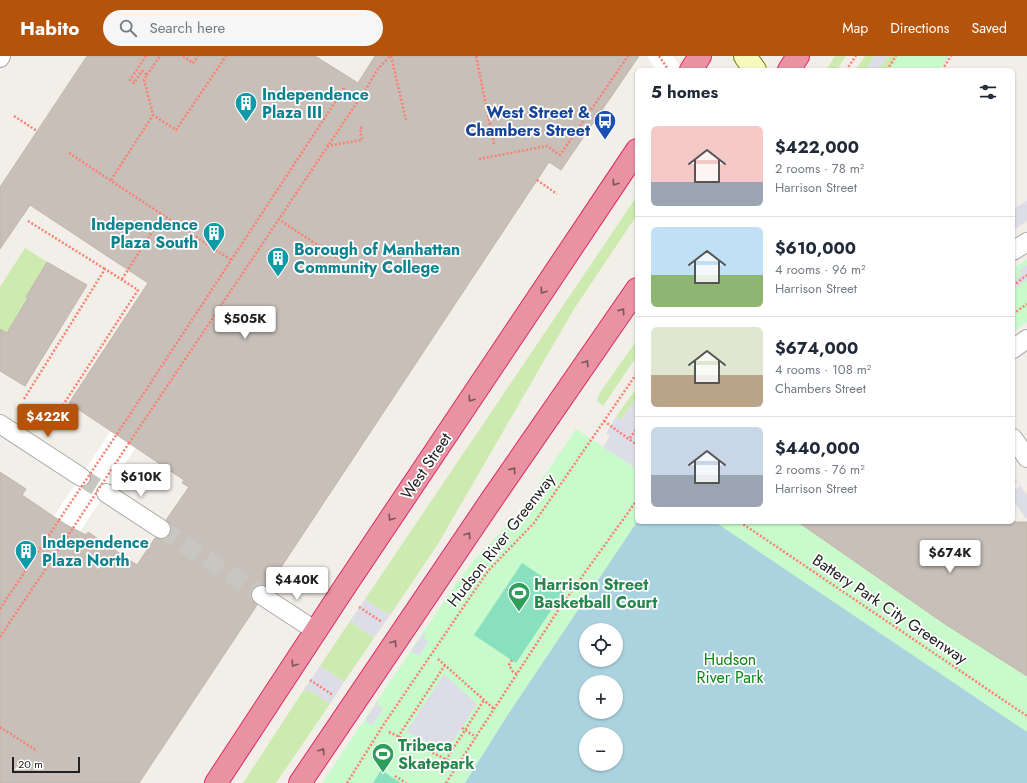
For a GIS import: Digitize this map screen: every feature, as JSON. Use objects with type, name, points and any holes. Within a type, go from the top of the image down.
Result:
[{"type":"highway","points":[[692,68],[700,56]]},
{"type":"highway","points":[[790,68],[798,56]]},
{"type":"highway","name":"West Street","points":[[216,783],[635,153]]},
{"type":"highway","points":[[300,783],[635,292]]},
{"type":"main road","points":[[745,56],[753,68]]},
{"type":"street","points":[[1015,251],[1027,242]]},
{"type":"street","points":[[1015,348],[1027,339]]},
{"type":"street","points":[[0,424],[81,476]]},
{"type":"street","points":[[1015,441],[1027,458]]},
{"type":"street","points":[[106,493],[161,529]]},
{"type":"street","points":[[261,595],[316,631]]},
{"type":"path","points":[[146,56],[130,80],[134,83],[142,71],[147,75]]},
{"type":"path","points":[[160,56],[144,80],[153,115],[176,130],[226,56]]},
{"type":"path","points":[[183,56],[194,63],[198,56]]},
{"type":"path","points":[[391,56],[406,120]]},
{"type":"path","points":[[0,637],[366,89],[377,70],[391,56]]},
{"type":"path","points":[[476,56],[494,144]]},
{"type":"path","points":[[479,159],[547,146],[560,155],[628,56]]},
{"type":"path","points":[[659,56],[667,68]]},
{"type":"path","points":[[847,68],[856,56]]},
{"type":"path","points":[[888,68],[896,56]]},
{"type":"path","points":[[943,68],[951,56]]},
{"type":"path","points":[[0,609],[345,87]]},
{"type":"path","points":[[111,180],[153,115]]},
{"type":"path","points":[[14,116],[37,131]]},
{"type":"path","points":[[327,146],[362,140],[360,128],[364,127]]},
{"type":"path","points":[[69,153],[231,260]]},
{"type":"path","points":[[537,180],[557,194]]},
{"type":"path","points":[[122,280],[163,216]]},
{"type":"path","points":[[278,219],[339,259]]},
{"type":"path","points":[[28,221],[138,290],[54,419]]},
{"type":"path","points":[[24,399],[105,269]]},
{"type":"path","points":[[1015,284],[1027,275]]},
{"type":"path","points":[[1015,313],[1027,304]]},
{"type":"path","name":"Hudson River Greenway","points":[[347,783],[382,727],[488,571],[534,523],[635,376]]},
{"type":"path","points":[[604,421],[635,443]]},
{"type":"path","points":[[630,438],[635,431]]},
{"type":"path","points":[[446,783],[573,589],[635,503]]},
{"type":"path","name":"Battery Park City Greenway","points":[[743,524],[1027,716]]},
{"type":"path","points":[[560,589],[565,586],[573,589]]},
{"type":"path","points":[[359,607],[384,623]]},
{"type":"path","points":[[438,659],[494,709]]},
{"type":"path","points":[[512,660],[509,665],[516,674]]},
{"type":"path","points":[[398,737],[446,665]]},
{"type":"path","points":[[310,680],[335,696]]},
{"type":"path","points":[[446,760],[464,728],[484,700]]},
{"type":"path","points":[[0,727],[37,751]]},
{"type":"path","points":[[464,728],[476,737]]},
{"type":"path","points":[[389,732],[458,765]]},
{"type":"path","points":[[395,776],[406,783]]},
{"type":"green space","points":[[835,56],[846,56],[838,68],[827,68]]},
{"type":"green space","points":[[865,56],[875,56],[867,68],[856,68]]},
{"type":"green space","points":[[888,56],[898,56],[890,68],[879,68]]},
{"type":"green space","points":[[898,56],[949,56],[940,68],[890,68]]},
{"type":"green space","points":[[635,199],[635,218],[574,309],[438,544],[393,611],[390,613],[385,613],[365,599]]},
{"type":"green space","points":[[25,248],[47,262],[26,297],[28,298],[17,316],[55,338],[43,355],[0,329],[0,287]]},
{"type":"green space","points":[[1027,259],[1027,322],[1015,331],[1015,268]]},
{"type":"green space","points":[[635,343],[635,359],[603,406],[597,401],[599,394]]},
{"type":"green space","points":[[635,390],[635,400],[621,420],[616,417]]},
{"type":"green space","name":"Hudson River Park","points":[[576,429],[635,468],[635,524],[801,524],[947,625],[1027,676],[1027,783],[322,783],[459,579],[476,558],[520,512]]},
{"type":"green space","name":"Harrison Street Basketball Court","points":[[522,563],[564,591],[516,663],[474,635]]},
{"type":"green space","points":[[350,621],[374,638],[344,682],[320,666]]},
{"type":"green space","points":[[308,689],[330,704],[276,783],[243,783],[303,691]]},
{"type":"green space","name":"Tribeca Skatepark","points":[[381,770],[401,783],[373,783]]},
{"type":"shaded area","points":[[875,56],[888,56],[879,68],[867,68]]},
{"type":"shaded area","points":[[1027,200],[1027,221],[1015,230],[1015,209]]},
{"type":"shaded area","points":[[1027,265],[1027,280],[1015,289],[1015,280],[1021,275],[1019,271]]},
{"type":"shaded area","points":[[635,400],[635,468],[603,447],[610,436],[606,434],[616,417],[621,420]]},
{"type":"shaded area","points":[[1015,478],[1027,495],[1027,520],[1015,503],[1015,488],[1016,489],[1020,486],[1017,482],[1015,483]]},
{"type":"shaded area","points":[[365,599],[385,613],[390,613],[393,611],[374,638],[350,621]]},
{"type":"shaded area","points":[[425,631],[424,637],[428,642],[419,656],[411,651]]},
{"type":"shaded area","points":[[320,666],[344,682],[330,704],[311,691],[303,691]]},
{"type":"shaded area","points":[[444,674],[477,704],[447,751],[406,732]]},
{"type":"shaded area","points":[[378,700],[378,705],[383,709],[372,725],[365,721]]},
{"type":"water","name":"Hudson River Park","points":[[636,524],[718,524],[1027,732],[1027,783],[465,783],[507,716]]},
{"type":"pier","points":[[647,56],[673,56],[681,68],[655,68]]},
{"type":"pier","points":[[111,431],[136,447],[79,533],[54,516]]},
{"type":"building","points":[[87,56],[315,56],[358,83],[375,56],[639,56],[561,170],[549,162],[268,587],[261,585],[252,589],[252,599],[257,605],[139,783],[0,783],[0,472],[26,489],[22,495],[65,524],[86,535],[88,532],[137,565],[155,538],[166,538],[170,535],[170,524],[166,520],[189,487],[182,483],[184,480],[69,403],[148,283],[30,205],[0,249],[0,187]]},
{"type":"building","points":[[47,262],[87,285],[25,386],[0,371],[0,329],[7,333]]},
{"type":"building","points":[[1015,522],[1027,522],[1027,676],[945,624],[801,524],[1015,524]]},
{"type":"tunnel","points":[[81,477],[106,493]]},
{"type":"tunnel","points":[[161,529],[261,595]]},
{"type":"place","name":"Independence Plaza III","points":[[246,122]]},
{"type":"place","name":"West Street & Chambers Street","points":[[605,140]]},
{"type":"place","name":"Independence Plaza South","points":[[214,252]]},
{"type":"place","name":"Borough of Manhattan Community College","points":[[278,278]]},
{"type":"place","name":"Independence Plaza North","points":[[26,570]]},
{"type":"place","name":"Harrison Street Basketball Court","points":[[519,612]]},
{"type":"place","name":"Tribeca Skatepark","points":[[383,774]]}]
